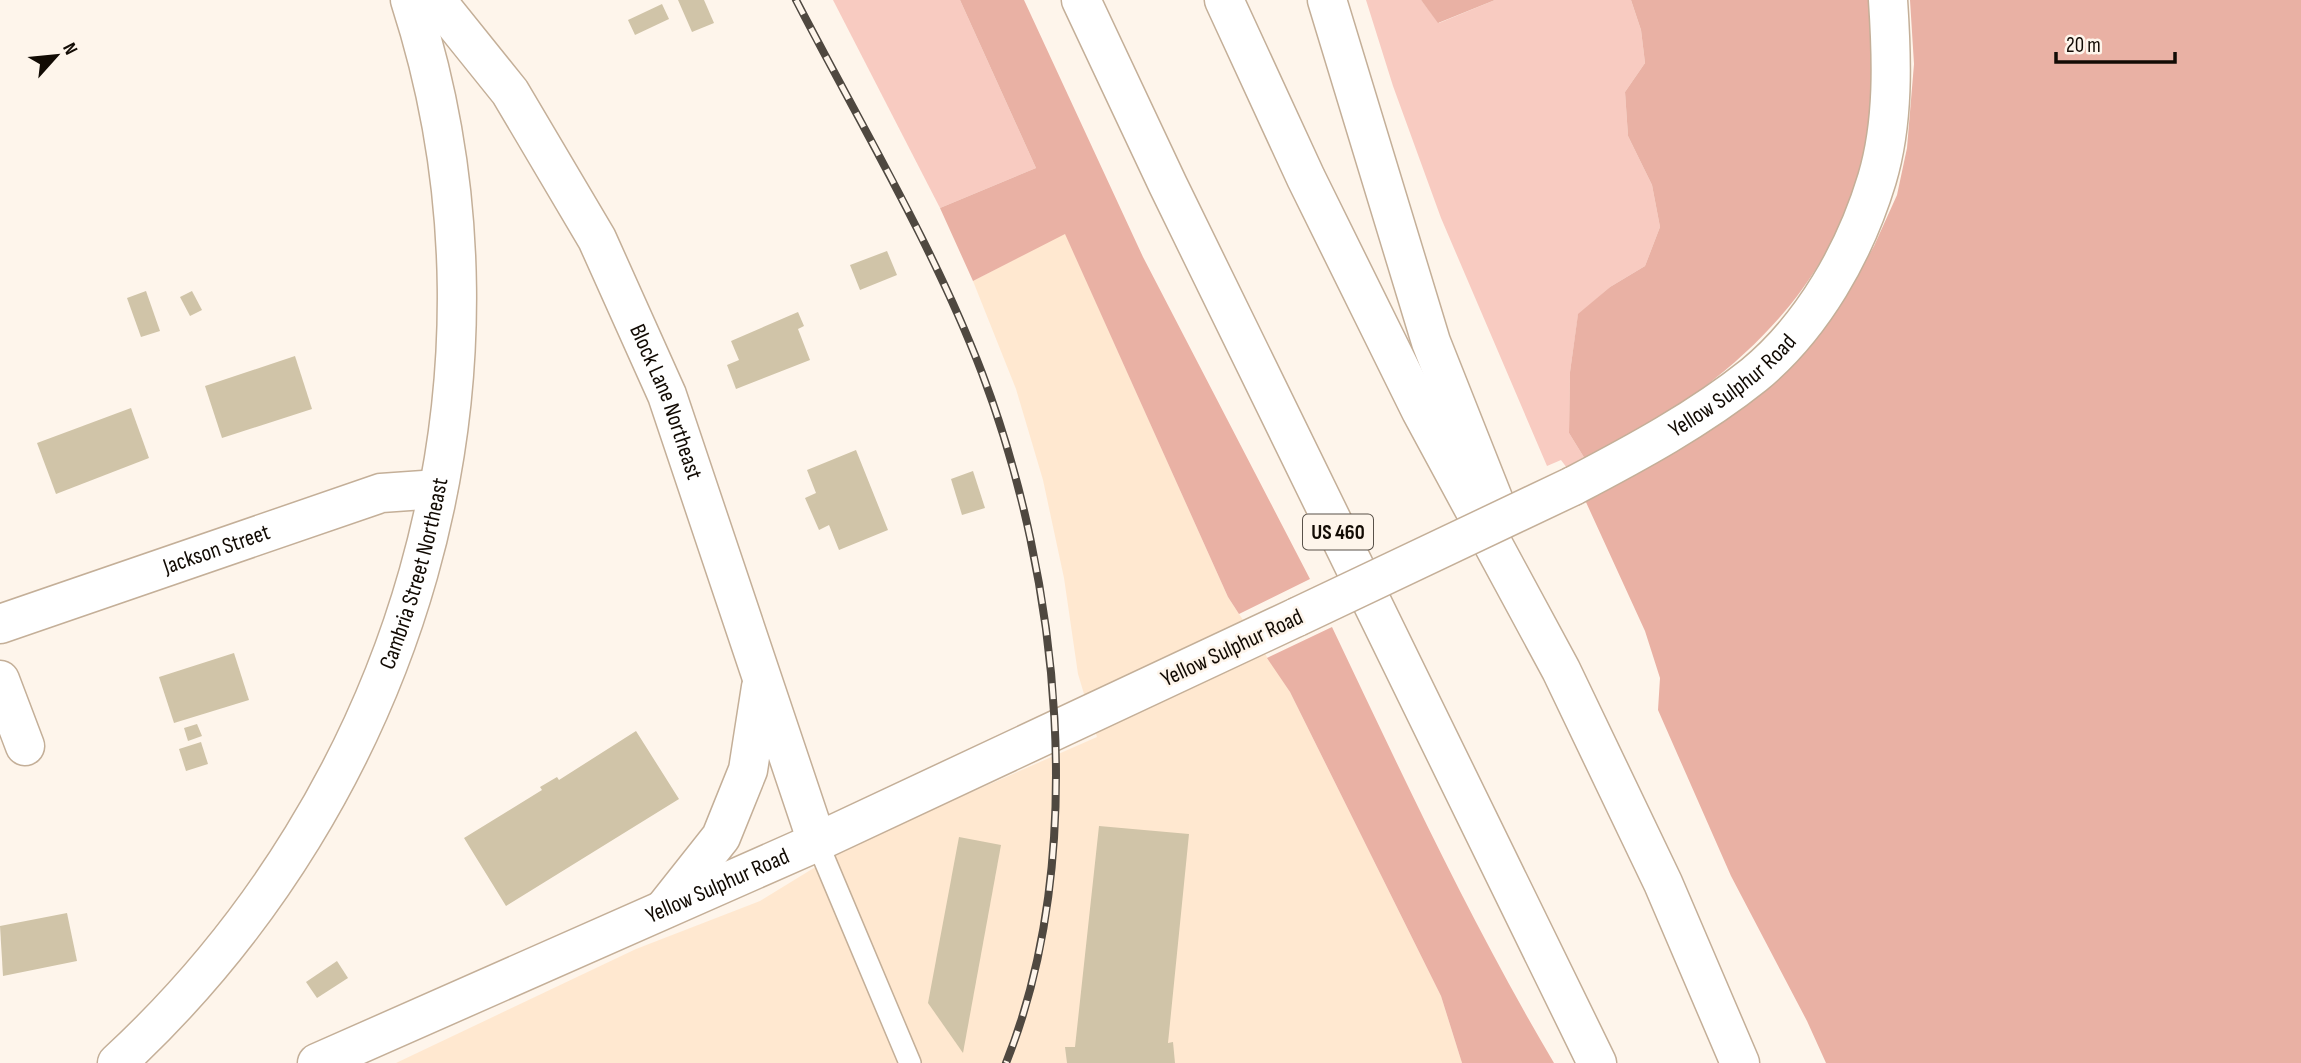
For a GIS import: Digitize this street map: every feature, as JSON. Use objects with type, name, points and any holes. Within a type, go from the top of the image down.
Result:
[{"type":"main road","name":"Cambria Street Northeast","points":[[117,1063],[163,1021],[214,964],[270,890],[321,811],[358,738],[389,664],[421,570],[438,489],[454,370],[458,302],[446,158],[432,82],[410,0]]},
{"type":"main road","name":"Block Lane Northeast","points":[[436,0],[510,92],[597,239],[667,395],[817,842]]},
{"type":"main road","name":"US 460","points":[[1082,0],[1168,185],[1597,1063]]},
{"type":"main road","points":[[1224,0],[1306,178],[1421,411],[1561,670],[1663,883],[1740,1063]]},
{"type":"main road","points":[[1327,0],[1431,342],[1561,670]]},
{"type":"main road","name":"Yellow Sulphur Road","points":[[317,1063],[817,842],[1297,617],[1573,486],[1710,408],[1756,373],[1795,335],[1826,291],[1855,236],[1878,178],[1888,117],[1892,51],[1888,0]]},
{"type":"main road","name":"Jackson Street","points":[[0,624],[381,493],[438,489]]},
{"type":"main road","points":[[664,909],[721,837],[748,770],[762,678]]},
{"type":"main road","points":[[0,680],[24,746]]},
{"type":"lane","points":[[817,842],[910,1063]]},
{"type":"shaded area","points":[[833,0],[960,0],[1036,168],[940,208]]},
{"type":"shaded area","points":[[960,0],[1024,0],[1143,257],[1310,579],[1239,614],[1228,597],[1065,234],[973,281],[940,208],[1036,168]]},
{"type":"shaded area","points":[[1366,0],[1421,0],[1439,23],[1495,0],[1631,0],[1641,30],[1645,63],[1625,92],[1628,136],[1652,185],[1660,227],[1645,266],[1610,287],[1578,315],[1570,372],[1569,433],[1585,459],[1567,468],[1561,460],[1547,466],[1441,218],[1393,86]]},
{"type":"shaded area","points":[[1421,0],[1495,0],[1438,23]]},
{"type":"shaded area","points":[[1631,0],[1870,0],[1874,69],[1870,119],[1861,166],[1847,209],[1828,250],[1804,287],[1775,323],[1703,388],[1585,459],[1569,433],[1570,372],[1578,314],[1610,287],[1645,266],[1660,227],[1652,185],[1628,136],[1625,92],[1645,63],[1641,30]]},
{"type":"shaded area","points":[[1910,0],[2301,0],[2301,1063],[1826,1063],[1731,876],[1658,710],[1660,678],[1645,631],[1585,500],[1804,351],[1844,299],[1874,246],[1897,195],[1907,148],[1914,64]]},
{"type":"shaded area","points":[[1065,233],[1228,597],[1290,692],[1441,996],[1462,1063],[396,1063],[636,949],[760,901],[853,844],[1097,737],[1078,674],[1064,578],[1043,480],[1016,389],[973,281]]},
{"type":"shaded area","points":[[1332,627],[1466,902],[1554,1063],[1462,1063],[1441,996],[1290,692],[1267,658]]},
{"type":"building","points":[[678,0],[704,0],[714,23],[692,32]]},
{"type":"building","points":[[662,4],[669,19],[635,35],[628,20]]},
{"type":"building","points":[[887,251],[897,275],[860,290],[850,265]]},
{"type":"building","points":[[146,291],[160,331],[141,337],[127,298]]},
{"type":"building","points":[[192,291],[202,310],[190,316],[180,297]]},
{"type":"building","points":[[798,312],[804,326],[798,329],[810,360],[736,389],[727,365],[739,360],[731,341]]},
{"type":"building","points":[[295,356],[312,409],[222,438],[205,386]]},
{"type":"building","points":[[131,408],[149,458],[56,494],[37,443]]},
{"type":"building","points":[[856,450],[888,530],[839,550],[829,525],[819,530],[805,498],[816,493],[807,470]]},
{"type":"building","points":[[973,471],[985,508],[962,515],[951,479]]},
{"type":"building","points":[[234,653],[249,700],[174,723],[159,677]]},
{"type":"building","points":[[197,724],[202,736],[188,741],[184,728]]},
{"type":"building","points":[[636,731],[679,799],[506,906],[464,838],[542,790],[540,787],[557,777],[559,780]]},
{"type":"building","points":[[201,742],[208,764],[186,771],[179,749]]},
{"type":"building","points":[[1099,826],[1189,834],[1168,1043],[1173,1042],[1175,1063],[1067,1063],[1065,1047],[1075,1047]]},
{"type":"building","points":[[959,837],[1001,845],[963,1053],[928,1003]]},
{"type":"building","points":[[67,913],[77,961],[3,976],[0,926]]},
{"type":"building","points":[[337,961],[348,978],[317,998],[306,982]]},
{"type":"railway","points":[[796,0],[894,184],[963,326],[1009,453],[1030,539],[1046,627],[1054,718],[1055,808],[1048,897],[1032,982],[1006,1063]]}]
